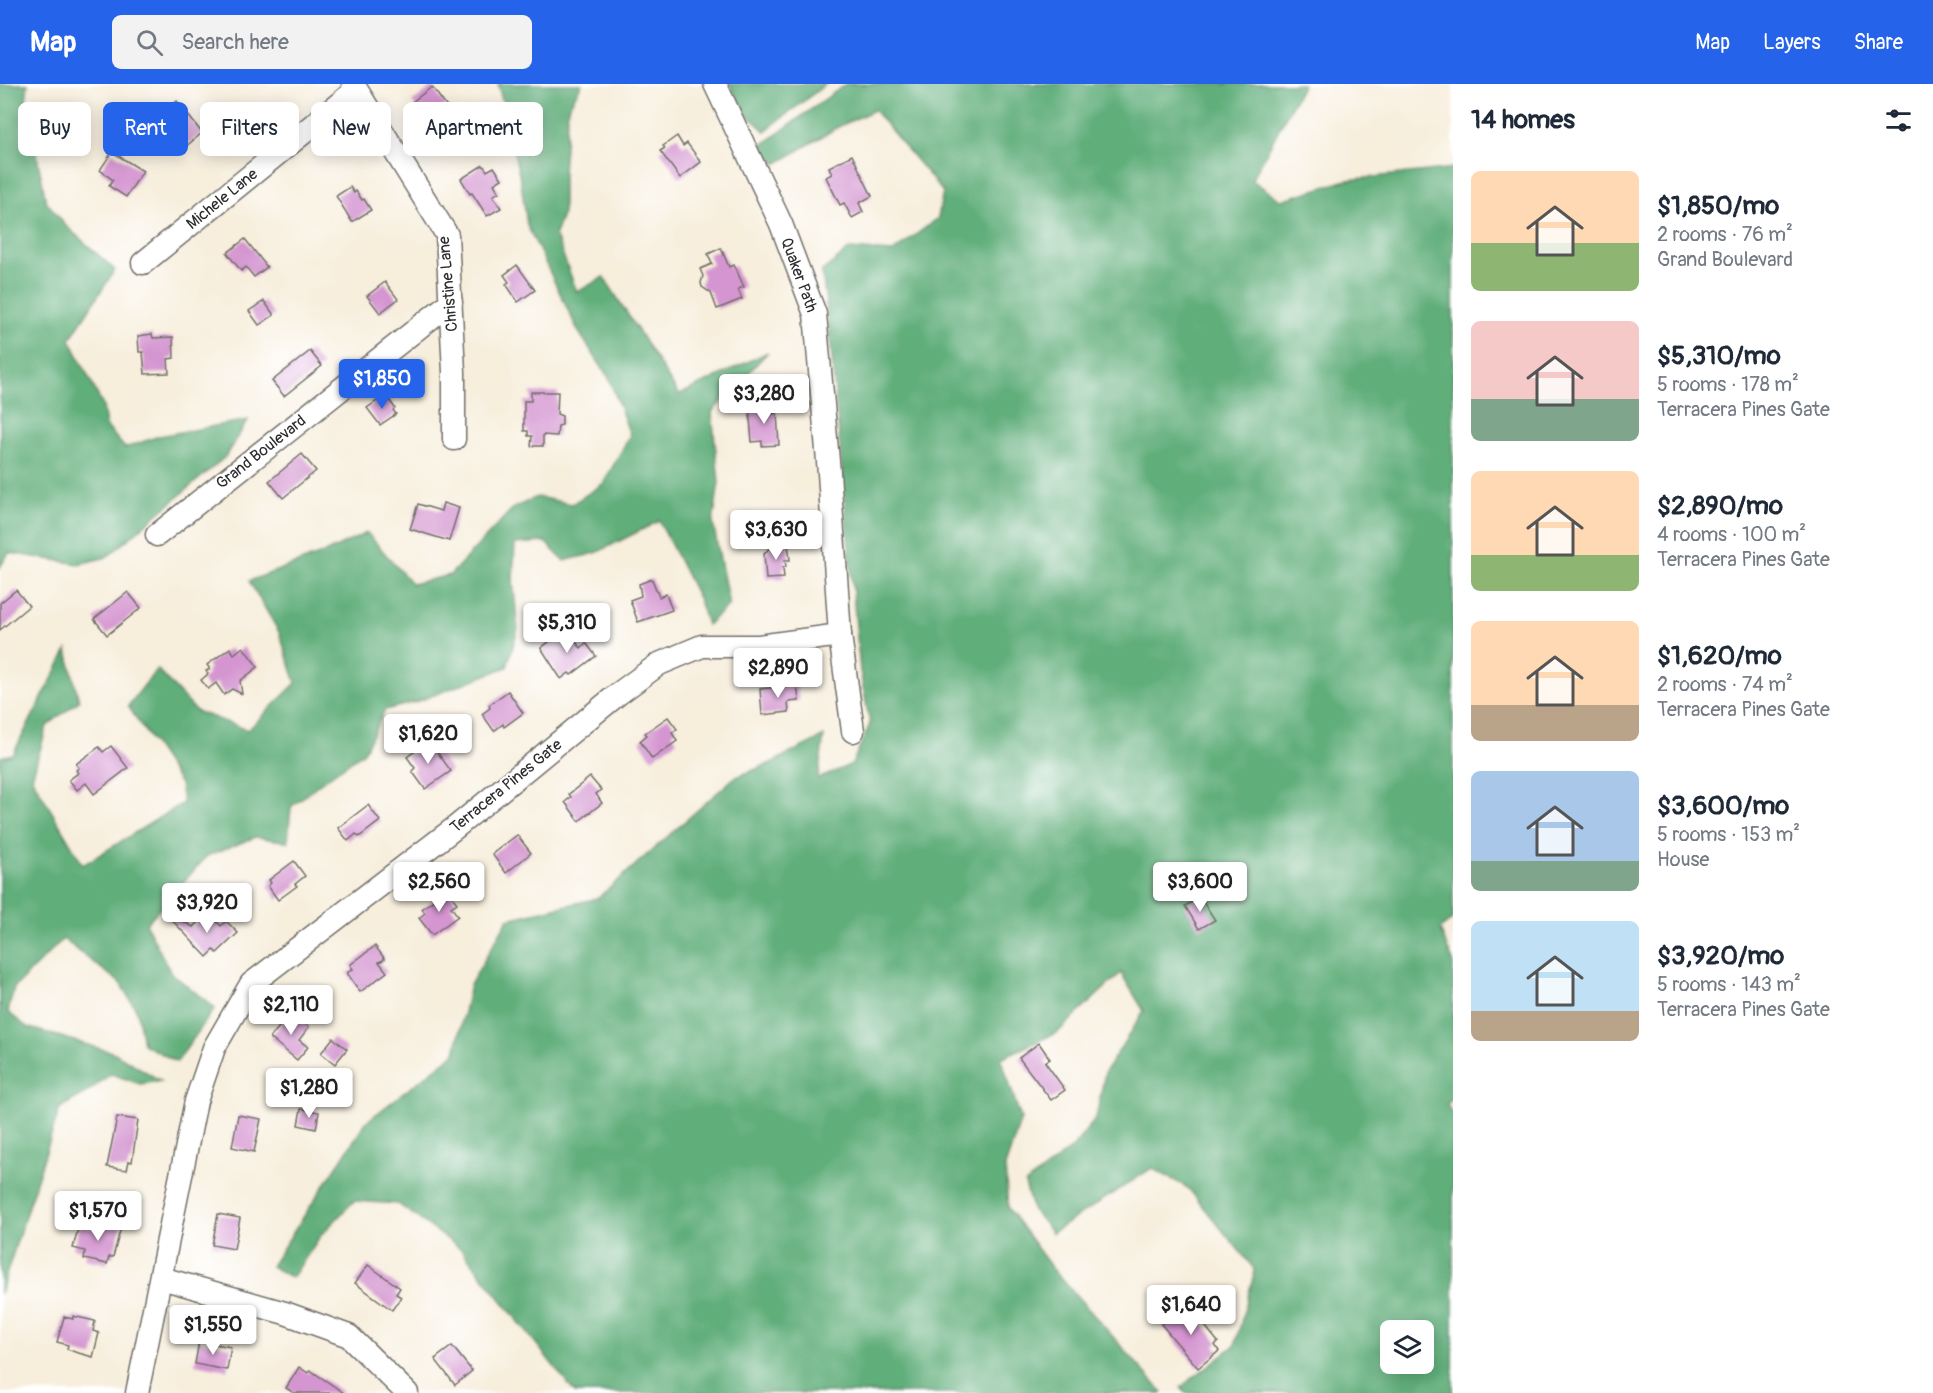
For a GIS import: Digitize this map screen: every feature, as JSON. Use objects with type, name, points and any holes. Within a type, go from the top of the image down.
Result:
[{"type":"street","name":"Quaker Path","points":[[715,84],[781,224],[815,314],[840,635],[853,731]]},
{"type":"street","name":"Michele Lane","points":[[143,263],[355,87]]},
{"type":"street","name":"Christine Lane","points":[[355,87],[447,235],[454,439]]},
{"type":"street","name":"Grand Boulevard","points":[[157,535],[451,302]]},
{"type":"street","name":"Terracera Pines Gate","points":[[136,1393],[196,1101],[214,1048],[251,984],[456,827],[618,694],[659,664],[702,646],[759,646],[840,635]]},
{"type":"street","points":[[161,1278],[285,1313],[349,1336],[407,1393]]},
{"type":"green space","points":[[0,84],[28,84],[26,102],[18,102],[18,156],[37,156],[46,201],[65,225],[115,270],[70,339],[103,406],[106,426],[125,448],[159,436],[248,420],[225,457],[107,557],[79,564],[9,553],[0,567]]},
{"type":"green space","points":[[498,84],[582,84],[568,108],[563,173],[563,213],[555,234],[577,292],[604,277],[679,395],[768,352],[712,412],[719,482],[713,523],[729,605],[707,625],[699,600],[659,521],[596,553],[564,561],[545,542],[515,544],[513,580],[518,629],[507,667],[416,702],[385,710],[364,752],[291,807],[288,842],[256,837],[207,856],[146,924],[171,973],[215,1008],[177,1062],[143,1044],[137,1011],[120,983],[63,939],[14,988],[8,1012],[27,1027],[115,1053],[161,1081],[140,1084],[111,1074],[89,1091],[60,1108],[0,1294],[0,757],[13,754],[67,650],[79,701],[47,726],[32,778],[83,865],[183,803],[180,784],[128,706],[157,669],[196,711],[248,730],[296,683],[279,632],[249,581],[322,554],[367,533],[412,584],[450,575],[513,508],[537,497],[572,504],[603,484],[630,435],[609,378],[578,331],[527,225],[515,156],[543,156],[543,102],[502,102]]},
{"type":"green space","points":[[729,84],[826,84],[765,131],[747,115]]},
{"type":"green space","points":[[846,84],[1303,84],[1252,180],[1281,200],[1347,180],[1453,168],[1453,919],[1440,929],[1453,962],[1453,1098],[1447,1104],[1453,1116],[1453,1393],[1185,1393],[1181,1387],[1235,1345],[1255,1270],[1188,1188],[1152,1168],[1052,1233],[1032,1209],[1025,1184],[1072,1148],[1096,1118],[1105,1072],[1144,1011],[1121,973],[1058,1032],[1001,1058],[1021,1119],[1005,1167],[1008,1208],[1051,1267],[1163,1393],[575,1393],[461,1249],[398,1204],[354,1201],[321,1235],[292,1278],[271,1266],[366,1122],[455,1053],[470,985],[508,919],[598,898],[734,778],[771,763],[824,736],[818,779],[852,764],[870,724],[860,671],[822,271],[850,249],[893,252],[938,218],[943,192],[874,110],[838,127],[776,164],[762,145]]},
{"type":"building","points":[[432,87],[443,102],[412,102]]},
{"type":"building","points":[[188,115],[200,130],[200,135],[188,145]]},
{"type":"building","points":[[677,136],[683,146],[687,143],[701,162],[680,178],[660,151]]},
{"type":"building","points":[[852,155],[872,196],[859,203],[863,212],[852,218],[844,203],[840,205],[826,177],[832,174],[829,167]]},
{"type":"building","points":[[109,156],[119,156],[143,171],[126,197],[109,186],[113,180],[100,170]]},
{"type":"building","points":[[483,165],[487,171],[494,167],[502,179],[494,184],[499,192],[493,196],[501,208],[487,216],[461,179]]},
{"type":"building","points":[[350,187],[362,200],[364,199],[371,210],[352,222],[336,196]]},
{"type":"building","points":[[245,239],[267,267],[254,277],[246,267],[241,271],[227,253]]},
{"type":"building","points":[[721,248],[729,267],[734,265],[744,287],[738,289],[742,299],[717,309],[711,293],[702,287],[703,276],[700,269],[712,264],[708,254]]},
{"type":"building","points":[[517,265],[535,290],[518,302],[506,284],[509,282],[504,275]]},
{"type":"building","points":[[385,282],[398,299],[380,313],[367,296]]},
{"type":"building","points":[[264,301],[274,315],[259,325],[249,311]]},
{"type":"building","points":[[152,334],[153,338],[173,337],[174,358],[168,359],[169,373],[145,374],[143,352],[139,352],[138,336]]},
{"type":"building","points":[[310,351],[322,366],[284,396],[272,381]]},
{"type":"building","points":[[531,392],[558,392],[557,414],[562,416],[562,425],[558,426],[557,436],[543,435],[543,446],[531,446],[532,436],[528,436],[528,431],[524,431],[524,401],[531,401]]},
{"type":"building","points":[[383,397],[384,399],[387,397],[395,408],[393,410],[396,414],[380,425],[367,408]]},
{"type":"building","points":[[773,405],[773,414],[777,413],[779,445],[762,446],[762,441],[752,442],[749,407]]},
{"type":"building","points":[[302,454],[316,471],[283,498],[269,481]]},
{"type":"building","points":[[443,503],[459,508],[449,541],[410,529],[418,504],[441,511]]},
{"type":"building","points":[[788,544],[790,560],[785,560],[784,578],[766,579],[764,554],[772,545]]},
{"type":"building","points":[[652,579],[659,597],[666,594],[672,610],[638,622],[630,600],[641,596],[639,584]]},
{"type":"building","points":[[16,590],[29,606],[0,630],[0,603]]},
{"type":"building","points":[[128,592],[141,608],[107,635],[94,619]]},
{"type":"building","points":[[565,630],[581,648],[586,643],[596,656],[571,675],[569,673],[561,679],[541,648]]},
{"type":"building","points":[[243,647],[258,667],[240,681],[242,694],[232,689],[224,695],[216,683],[208,689],[201,680],[208,674],[206,671],[210,669],[207,665],[230,648],[234,654]]},
{"type":"building","points":[[797,685],[799,701],[788,702],[789,712],[762,715],[760,689]]},
{"type":"building","points":[[508,691],[523,713],[504,727],[503,724],[494,731],[482,714],[490,708],[489,705]]},
{"type":"building","points":[[668,717],[677,729],[672,733],[677,741],[652,759],[640,741],[647,735],[645,733]]},
{"type":"building","points":[[429,741],[451,771],[425,789],[412,771],[415,768],[407,757]]},
{"type":"building","points":[[111,746],[128,768],[94,794],[86,783],[77,790],[69,780],[78,773],[76,770],[79,768],[76,764],[99,747],[103,752]]},
{"type":"building","points":[[590,777],[601,790],[596,794],[602,803],[579,821],[565,802],[571,797],[569,794]]},
{"type":"building","points":[[368,805],[380,821],[359,837],[356,834],[348,841],[338,828]]},
{"type":"building","points":[[517,835],[531,853],[506,873],[492,854]]},
{"type":"building","points":[[294,861],[305,876],[295,884],[297,886],[278,900],[268,886],[271,883],[269,880]]},
{"type":"building","points":[[447,890],[457,903],[451,907],[458,916],[432,935],[419,918],[425,913],[422,909]]},
{"type":"building","points":[[1200,897],[1215,920],[1199,929],[1185,906]]},
{"type":"building","points":[[171,914],[193,927],[206,914],[210,919],[212,916],[221,926],[226,921],[238,933],[217,953],[214,950],[207,957],[169,917]]},
{"type":"building","points":[[375,946],[385,959],[379,962],[387,972],[360,992],[347,973],[353,969],[350,965]]},
{"type":"building","points":[[291,1012],[309,1027],[299,1040],[308,1047],[297,1060],[270,1038]]},
{"type":"building","points":[[333,1038],[347,1049],[335,1064],[321,1053]]},
{"type":"building","points":[[1039,1043],[1050,1059],[1045,1062],[1065,1090],[1051,1100],[1019,1058]]},
{"type":"building","points":[[301,1109],[319,1112],[316,1129],[298,1125]]},
{"type":"building","points":[[238,1115],[261,1119],[254,1152],[232,1147]]},
{"type":"building","points":[[117,1117],[138,1120],[132,1162],[129,1161],[127,1170],[107,1167]]},
{"type":"building","points":[[218,1214],[240,1218],[234,1249],[212,1245]]},
{"type":"building","points":[[102,1222],[121,1227],[113,1257],[109,1257],[107,1264],[84,1259],[85,1251],[73,1248],[79,1225],[100,1230]]},
{"type":"building","points":[[368,1265],[400,1288],[396,1294],[401,1297],[392,1310],[355,1283]]},
{"type":"building","points":[[1182,1306],[1185,1310],[1189,1306],[1218,1342],[1215,1345],[1219,1351],[1198,1368],[1161,1324]]},
{"type":"building","points":[[73,1316],[95,1321],[93,1331],[99,1333],[93,1357],[67,1349],[68,1345],[57,1342],[64,1317],[73,1319]]},
{"type":"building","points":[[199,1341],[231,1347],[227,1370],[195,1364]]},
{"type":"building","points":[[452,1346],[472,1371],[455,1385],[435,1359]]},
{"type":"building","points":[[299,1367],[308,1373],[310,1370],[344,1393],[294,1393],[286,1388]]}]
